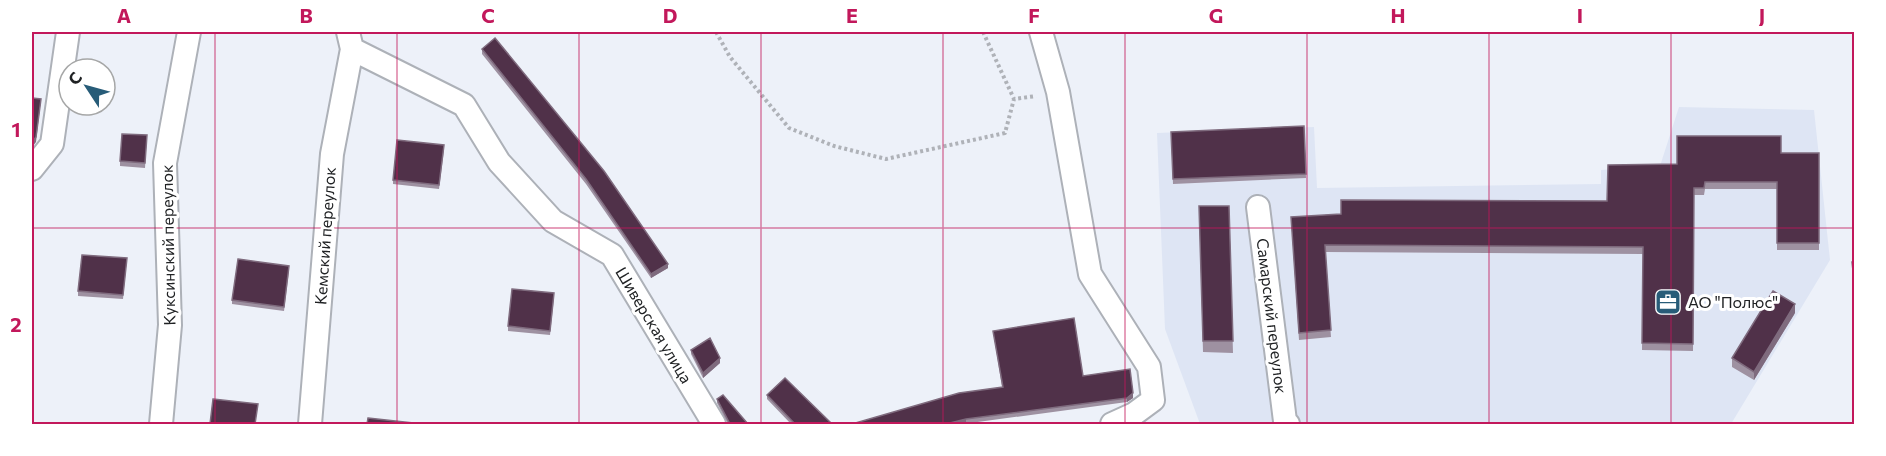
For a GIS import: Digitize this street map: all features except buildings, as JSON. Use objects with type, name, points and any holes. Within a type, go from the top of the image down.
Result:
[{"type":"street","points":[[32,170],[52,144],[68,32]]},
{"type":"street","name":"Куксинский переулок","points":[[161,424],[170,325],[165,164],[189,32]]},
{"type":"street","points":[[1041,32],[1058,92],[1090,274],[1149,367],[1153,400],[1134,414],[1112,424]]},
{"type":"street","name":"Кемский переулок","points":[[310,424],[332,154],[350,40]]},
{"type":"street","name":"Шиверская улица","points":[[350,40],[464,105],[499,162],[553,221],[612,255],[714,424]]},
{"type":"street","name":"Самарский переулок","points":[[1258,207],[1285,421],[1288,424]]},
{"type":"path","points":[[716,32],[730,57],[789,128],[834,146],[886,159],[1005,133],[1014,99],[983,32]]},
{"type":"path","points":[[1014,99],[1058,92]]},
{"type":"shaded area","name":"АО \"Полюс\"","points":[[1679,107],[1814,110],[1830,260],[1731,424],[1200,424],[1165,329],[1157,133],[1314,127],[1317,188],[1601,184],[1601,170],[1660,166]]},
{"type":"place","name":"АО \"Полюс\"","points":[[1668,302]]}]
